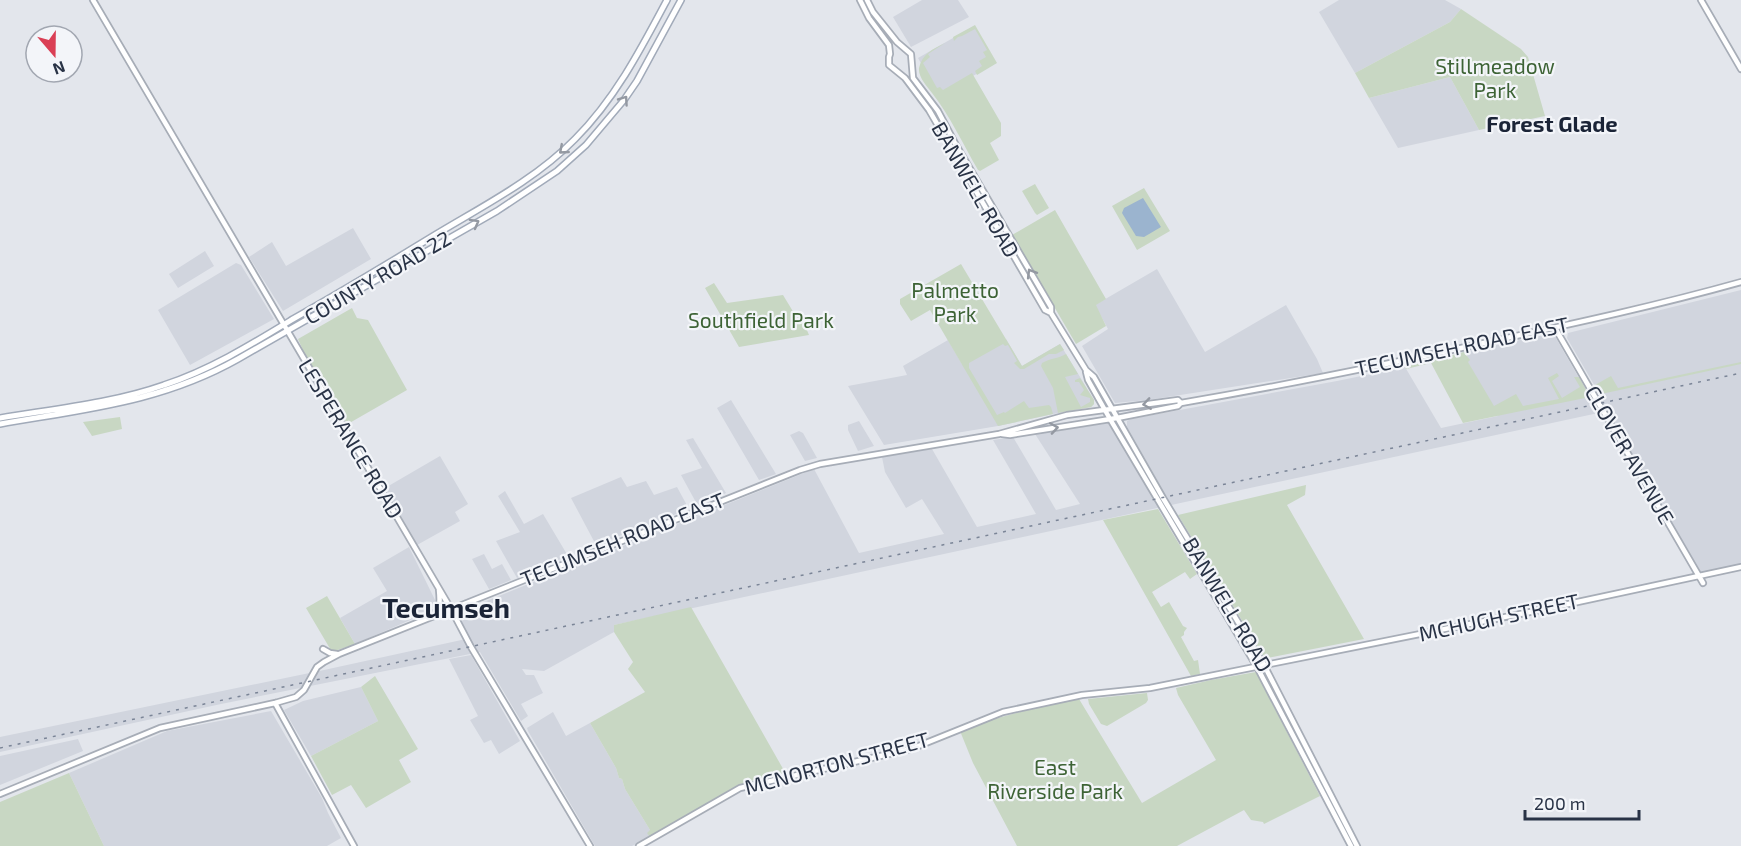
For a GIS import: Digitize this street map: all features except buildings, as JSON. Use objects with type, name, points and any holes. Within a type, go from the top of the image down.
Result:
[{"type":"main road","name":"LESPERANCE ROAD","points":[[93,0],[471,646],[591,846]]},
{"type":"main road","name":"COUNTY ROAD 22","points":[[0,424],[117,404],[168,391],[224,367],[500,195],[552,160],[594,120],[627,73],[668,0]]},
{"type":"main road","name":"COUNTY ROAD 22","points":[[1,417],[108,399],[163,386],[215,364],[285,328],[497,211],[557,171],[586,145],[637,81],[681,0]]},
{"type":"main road","points":[[860,0],[869,18],[887,42],[890,54],[889,65],[895,71],[902,73],[906,71],[912,66],[911,54],[897,42],[867,0]]},
{"type":"main road","points":[[1701,0],[1741,69]]},
{"type":"main road","points":[[890,54],[897,49],[905,49]]},
{"type":"main road","name":"BANWELL ROAD","points":[[912,66],[913,78],[938,111],[956,146],[1051,307],[1051,313],[1086,370],[1094,377],[1264,665],[1357,846]]},
{"type":"main road","name":"BANWELL ROAD","points":[[895,71],[905,78],[928,110],[1045,310],[1051,313]]},
{"type":"main road","name":"TECUMSEH ROAD EAST","points":[[999,434],[1010,435],[1117,418],[1178,406],[1181,403],[1279,386],[1555,328],[1741,282]]},
{"type":"main road","name":"CLOVER AVENUE","points":[[1555,328],[1703,583]]},
{"type":"main road","name":"BANWELL ROAD","points":[[1086,370],[1088,380],[1104,410],[1257,667],[1351,846]]},
{"type":"main road","name":"TECUMSEH ROAD EAST","points":[[0,794],[160,728],[275,703],[298,695],[304,690],[317,667],[339,654],[800,470],[820,464],[999,434],[1067,415],[1178,400],[1181,403]]},
{"type":"main road","name":"MCHUGH STREET","points":[[1257,667],[1741,567]]},
{"type":"main road","points":[[428,619],[436,612],[440,604],[438,588]]},
{"type":"main road","points":[[323,649],[339,654]]},
{"type":"main road","name":"MCNORTON STREET","points":[[639,846],[740,788],[911,749],[1003,712],[1082,695],[1150,688],[1257,667]]},
{"type":"main road","points":[[275,703],[354,846]]},
{"type":"shaded area","points":[[922,0],[958,0],[969,17],[911,47],[893,17]]},
{"type":"shaded area","points":[[1339,0],[1445,0],[1461,9],[1450,22],[1355,73],[1319,12]]},
{"type":"shaded area","points":[[974,26],[996,63],[939,95],[918,58]]},
{"type":"shaded area","points":[[1450,77],[1479,130],[1398,148],[1369,98]]},
{"type":"shaded area","points":[[353,228],[371,259],[283,311],[249,257],[272,242],[286,266]]},
{"type":"shaded area","points":[[205,251],[214,266],[178,288],[169,274]]},
{"type":"shaded area","points":[[236,263],[241,265],[274,319],[190,365],[158,310]]},
{"type":"shaded area","points":[[1157,269],[1205,352],[1286,305],[1323,373],[1115,403],[1082,346],[1108,329],[1095,305]]},
{"type":"shaded area","points":[[1741,290],[1741,567],[1699,576],[1603,412],[614,625],[614,632],[544,671],[522,669],[526,675],[534,675],[543,693],[521,704],[528,716],[521,721],[480,652],[221,704],[0,752],[0,737],[466,639],[455,616],[474,606],[814,469],[859,553],[944,534],[922,499],[906,508],[885,472],[882,457],[932,449],[977,527],[1036,514],[993,440],[1013,437],[1056,510],[1080,504],[1035,434],[1110,423],[1149,490],[1161,487],[1127,427],[1127,421],[1131,419],[1405,367],[1441,428],[1498,416],[1462,352],[1553,333],[1590,397],[1600,395],[1567,338],[1568,333]]},
{"type":"shaded area","points":[[1006,339],[1022,366],[1060,344],[1094,400],[1094,404],[1091,407],[998,426],[884,445],[848,386],[907,375],[903,366],[948,340],[962,364]]},
{"type":"shaded area","points":[[731,400],[776,474],[759,480],[717,408]]},
{"type":"shaded area","points":[[859,421],[874,446],[858,451],[848,425]]},
{"type":"shaded area","points":[[799,431],[803,433],[817,458],[805,461],[790,435]]},
{"type":"shaded area","points":[[693,438],[726,493],[698,506],[681,475],[702,468],[686,440]]},
{"type":"shaded area","points":[[440,456],[468,504],[455,512],[460,521],[417,545],[385,488]]},
{"type":"shaded area","points":[[621,477],[627,487],[646,481],[654,495],[677,487],[689,509],[596,545],[571,498]]},
{"type":"shaded area","points":[[505,491],[524,524],[543,514],[568,556],[517,578],[496,541],[520,532],[498,496]]},
{"type":"shaded area","points":[[409,547],[436,602],[431,611],[355,644],[340,618],[387,591],[373,568]]},
{"type":"shaded area","points":[[484,554],[492,569],[502,564],[511,580],[489,589],[472,559]]},
{"type":"shaded area","points":[[471,655],[520,741],[499,754],[491,740],[484,743],[470,720],[478,716],[449,659]]},
{"type":"shaded area","points":[[361,687],[378,721],[311,756],[284,710],[303,701]]},
{"type":"shaded area","points":[[271,711],[322,798],[341,838],[327,846],[104,846],[69,773],[167,731]]},
{"type":"shaded area","points":[[553,712],[566,736],[590,723],[650,830],[650,837],[632,846],[595,846],[527,728]]},
{"type":"shaded area","points":[[78,739],[83,751],[0,785],[0,756]]},
{"type":"green space","name":"Stillmeadow Park","points":[[1461,9],[1521,49],[1528,57],[1545,116],[1479,130],[1450,77],[1369,98],[1355,73],[1450,22]]},
{"type":"green space","points":[[975,25],[997,63],[977,75],[975,71],[982,66],[979,61],[986,57],[983,52],[987,50],[975,29],[954,41],[953,37]]},
{"type":"green space","points":[[945,43],[928,54],[930,57],[923,63],[937,88],[940,87],[943,90],[972,73],[1001,123],[1001,136],[990,143],[999,160],[980,171],[945,111],[920,75],[920,63],[925,56],[932,50]]},
{"type":"green space","points":[[1035,184],[1049,208],[1037,215],[1022,191]]},
{"type":"green space","points":[[1144,188],[1170,231],[1137,250],[1112,206]]},
{"type":"green space","points":[[1055,210],[1106,299],[1096,305],[1106,326],[1076,344],[1012,235]]},
{"type":"green space","name":"Palmetto Park","points":[[961,264],[1022,366],[1060,344],[1064,350],[1056,354],[1049,354],[1024,369],[1020,369],[1014,363],[1017,361],[1008,345],[1003,344],[969,363],[969,368],[997,415],[1005,413],[1024,401],[1029,408],[1049,405],[1053,414],[998,426],[930,310],[911,321],[900,304],[900,299]]},
{"type":"green space","name":"Southfield Park","points":[[714,283],[727,303],[783,295],[797,318],[801,316],[809,335],[739,347],[705,288]]},
{"type":"green space","points":[[352,308],[357,318],[368,320],[407,390],[346,425],[307,359],[298,339]]},
{"type":"green space","points":[[1464,352],[1494,406],[1516,394],[1523,406],[1559,399],[1548,378],[1557,373],[1559,376],[1552,381],[1562,398],[1580,387],[1574,377],[1579,377],[1590,397],[1463,423],[1431,363],[1406,369],[1405,367]]},
{"type":"green space","points":[[1066,354],[1078,374],[1065,377],[1081,407],[1090,402],[1090,398],[1080,395],[1084,390],[1075,380],[1080,378],[1094,400],[1094,404],[1091,407],[1058,413],[1053,388],[1041,366],[1045,361]]},
{"type":"green space","points":[[1741,362],[1741,364],[1601,394],[1595,385],[1611,376],[1618,388]]},
{"type":"green space","points":[[120,417],[122,429],[92,436],[83,422]]},
{"type":"green space","points":[[1306,485],[1305,495],[1287,505],[1364,639],[1267,658],[1264,657],[1178,515]]},
{"type":"green space","points":[[1158,509],[1197,574],[1190,579],[1185,572],[1152,592],[1161,607],[1169,602],[1183,626],[1187,628],[1181,637],[1194,661],[1198,660],[1200,674],[1191,676],[1103,520]]},
{"type":"green space","points":[[327,596],[355,644],[332,652],[306,608]]},
{"type":"green space","points":[[691,607],[786,774],[757,779],[733,788],[650,837],[647,833],[650,830],[590,723],[645,692],[628,669],[633,662],[614,632],[614,625]]},
{"type":"green space","name":"East Riverside Park","points":[[1256,672],[1320,796],[1264,824],[1251,820],[1244,810],[1177,846],[1017,846],[973,763],[960,731],[1019,712],[1079,699],[1142,803],[1216,760],[1176,688]]},
{"type":"green space","points":[[375,676],[418,749],[399,760],[411,782],[366,808],[351,785],[332,795],[311,756],[378,721],[361,687]]},
{"type":"green space","points":[[1147,693],[1146,703],[1107,726],[1101,724],[1088,699]]},
{"type":"green space","points":[[69,773],[104,846],[0,846],[0,802]]},
{"type":"water","points":[[1143,198],[1161,227],[1144,237],[1136,236],[1122,213],[1124,208]]},
{"type":"railway","points":[[0,748],[1741,373]]},
{"type":"district","name":"Forest Glade","points":[[1552,124]]},
{"type":"district","name":"Tecumseh","points":[[446,609]]}]
